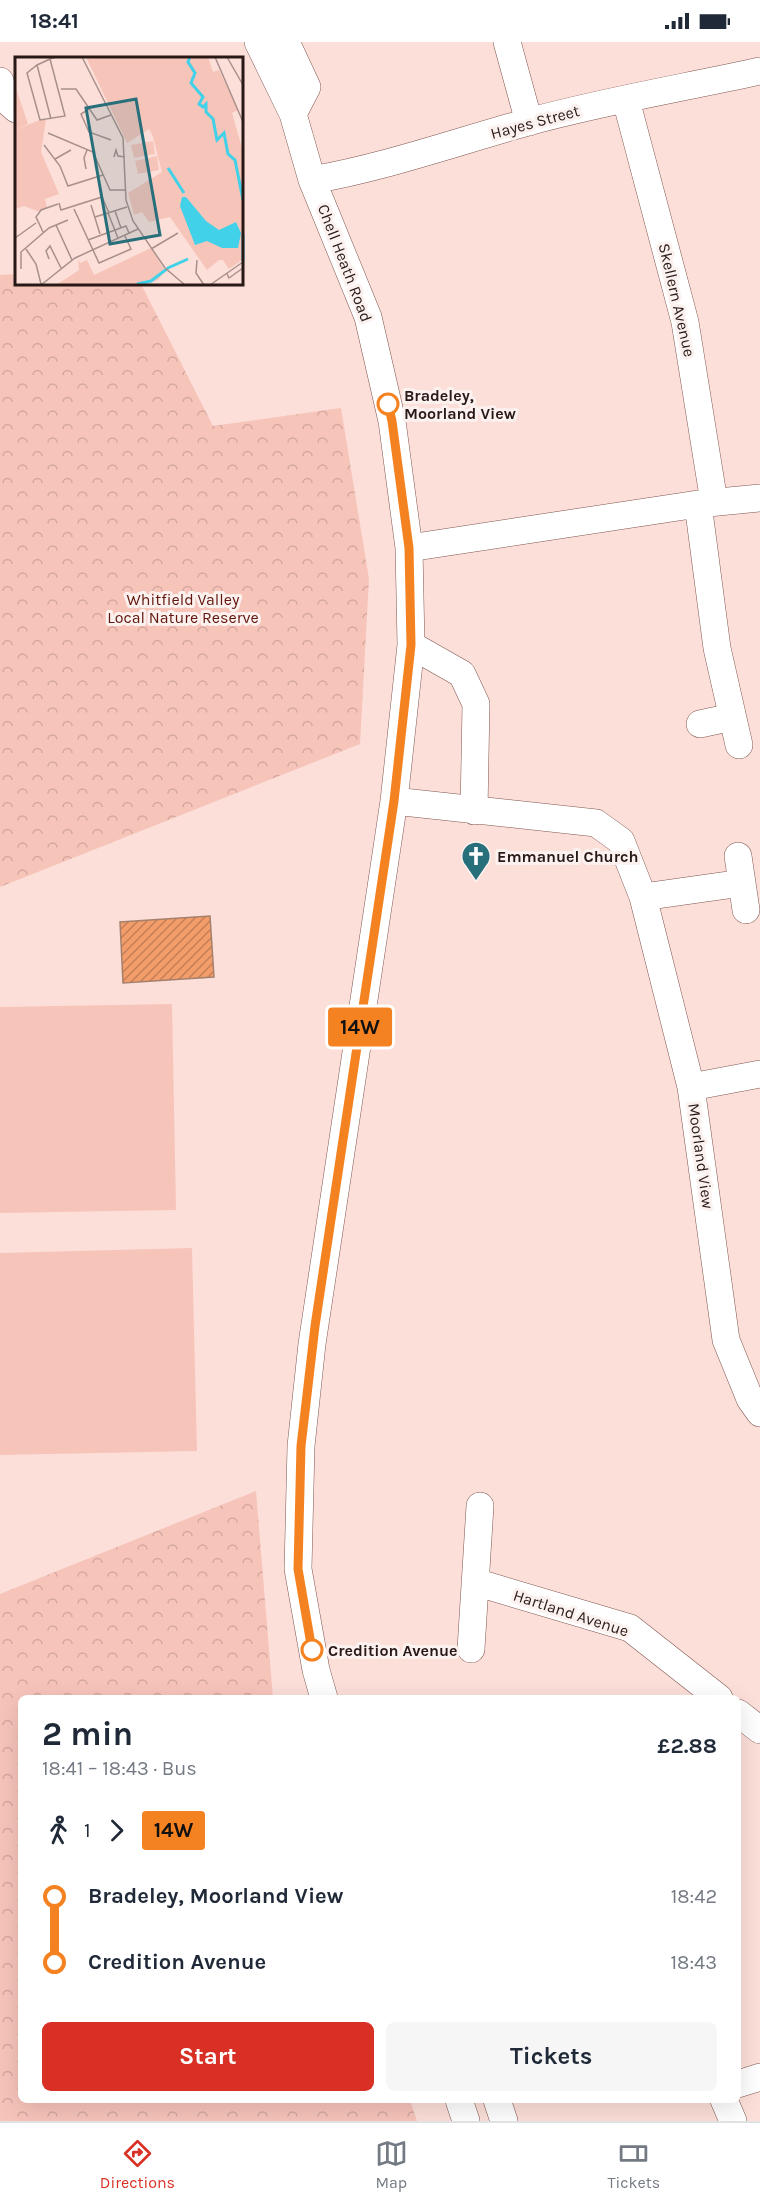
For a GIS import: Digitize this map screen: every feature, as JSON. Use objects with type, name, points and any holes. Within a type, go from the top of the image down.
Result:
[{"type":"street","name":"Chell Heath Road","points":[[258,42],[293,114],[312,180],[368,317],[392,421],[409,548],[411,645],[394,801],[314,1334],[301,1446],[298,1569],[316,1671],[323,1695]]},
{"type":"street","points":[[286,42],[307,87],[293,114]]},
{"type":"street","points":[[507,42],[529,122]]},
{"type":"street","name":"Hayes Street","points":[[312,180],[369,168],[529,122],[760,71]]},
{"type":"street","points":[[0,81],[8,101],[15,108]]},
{"type":"street","name":"Skellern Avenue","points":[[626,100],[685,322],[706,503],[717,648],[739,745]]},
{"type":"street","points":[[409,548],[706,503],[760,498]]},
{"type":"street","points":[[411,645],[462,674],[476,704],[474,811]]},
{"type":"street","points":[[700,724],[732,717]]},
{"type":"street","name":"Moorland View","points":[[394,801],[597,823],[621,841],[643,897],[691,1087],[726,1340],[750,1399],[760,1413]]},
{"type":"street","points":[[738,856],[746,910]]},
{"type":"street","points":[[643,897],[742,883]]},
{"type":"street","points":[[691,1087],[760,1074]]},
{"type":"street","points":[[471,1648],[480,1506]]},
{"type":"street","name":"Hartland Avenue","points":[[475,1582],[630,1628],[715,1695]]},
{"type":"street","points":[[741,1715],[760,1730]]},
{"type":"street","points":[[741,2083],[760,2077]]},
{"type":"street","points":[[460,2103],[466,2121]]},
{"type":"street","points":[[498,2103],[504,2121]]},
{"type":"street","points":[[725,2103],[733,2121]]},
{"type":"green space","name":"Whitfield Valley Local Nature Reserve","points":[[15,274],[15,285],[142,285],[213,426],[341,408],[369,579],[360,744],[0,887],[0,275]]},
{"type":"green space","points":[[172,1004],[176,1210],[0,1213],[0,1007]]},
{"type":"green space","points":[[192,1248],[197,1451],[0,1455],[0,1253]]},
{"type":"green space","points":[[256,1491],[273,1695],[18,1695],[18,2103],[411,2103],[417,2121],[0,2121],[0,1594]]},
{"type":"building","points":[[210,916],[214,977],[123,983],[120,922]]},
{"type":"bus line","name":"14W","points":[[312,1650],[298,1569],[301,1446],[315,1326],[394,801],[411,645],[409,548],[388,404]]},
{"type":"place","name":"Bradeley, Moorland View","points":[[388,404]]},
{"type":"place","name":"Emmanuel Church","points":[[476,882]]},
{"type":"place","name":"Credition Avenue","points":[[312,1650]]}]
